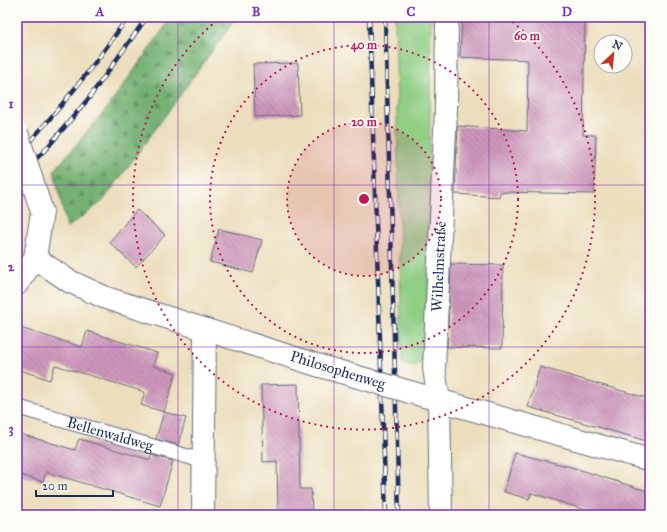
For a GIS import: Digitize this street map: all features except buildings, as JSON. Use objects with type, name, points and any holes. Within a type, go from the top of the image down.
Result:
[{"type":"street","name":"Wilhelmstraße","points":[[441,515],[439,401],[434,368],[446,109],[447,17]]},
{"type":"street","points":[[17,133],[42,212],[35,258],[17,284]]},
{"type":"street","name":"Philosophenweg","points":[[35,258],[69,281],[106,298],[320,366],[650,460]]},
{"type":"street","points":[[203,515],[205,330]]},
{"type":"lane","name":"Bellenwaldweg","points":[[17,407],[203,461]]},
{"type":"green space","points":[[172,17],[237,17],[103,201],[67,228],[54,171],[107,108]]},
{"type":"green space","points":[[395,17],[431,17],[427,356],[413,367],[402,364]]},
{"type":"railway","points":[[17,155],[75,88],[128,17]]},
{"type":"railway","points":[[17,178],[47,148],[89,98],[147,17]]},
{"type":"railway","points":[[369,17],[386,515]]},
{"type":"railway","points":[[385,17],[399,515]]}]
